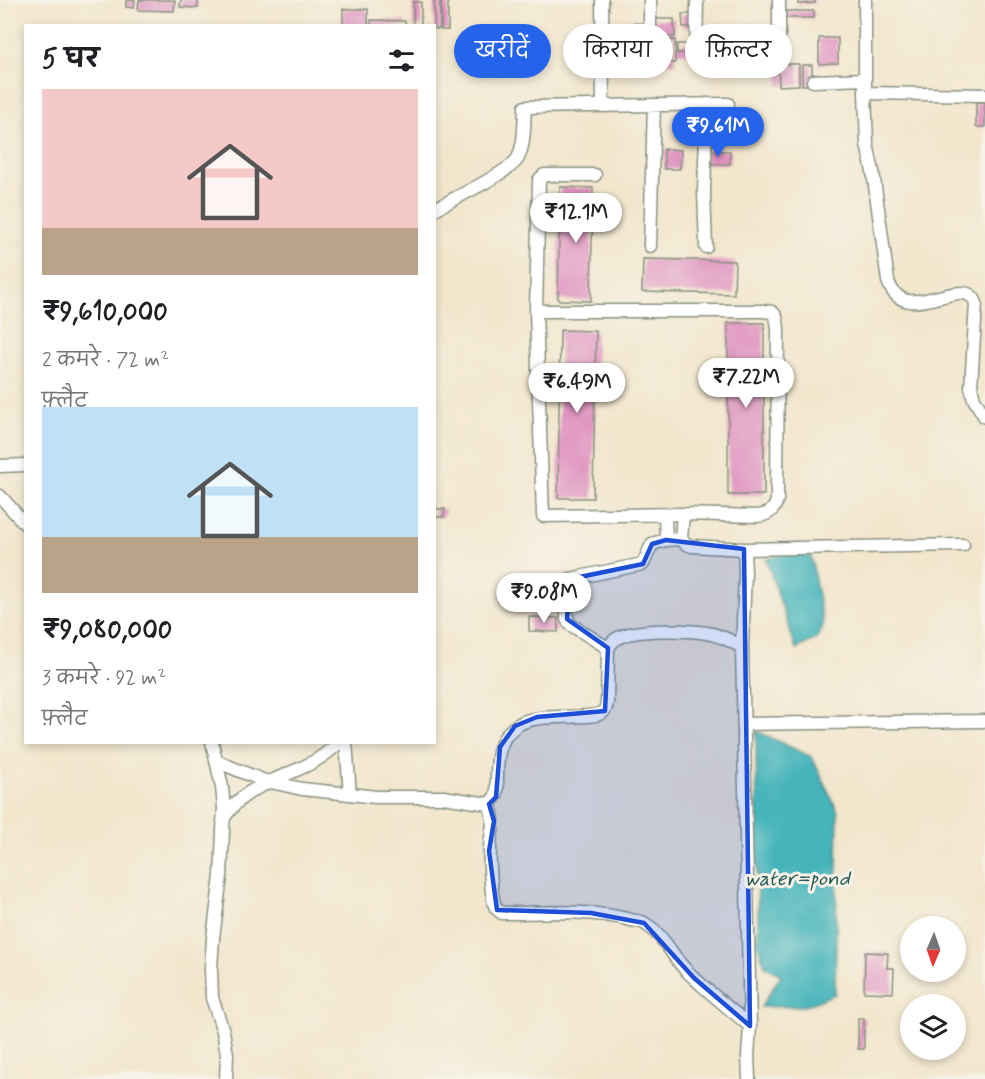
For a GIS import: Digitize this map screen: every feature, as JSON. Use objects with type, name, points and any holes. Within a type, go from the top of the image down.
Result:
[{"type":"street","points":[[602,0],[603,106]]},
{"type":"street","points":[[650,0],[650,24]]},
{"type":"street","points":[[697,0],[697,24]]},
{"type":"street","points":[[779,0],[779,24]]},
{"type":"street","points":[[865,0],[867,144],[890,289],[895,296],[919,302],[959,292],[975,299],[971,387],[974,399],[985,417]]},
{"type":"street","points":[[813,81],[865,79]]},
{"type":"street","points":[[865,93],[985,95]]},
{"type":"street","points":[[706,247],[704,192],[707,104]]},
{"type":"street","points":[[436,208],[502,172],[517,160],[523,144],[525,107],[728,104]]},
{"type":"street","points":[[650,246],[654,105]]},
{"type":"street","points":[[536,311],[772,312],[778,321],[777,500],[772,511],[766,515],[757,516],[684,514],[543,516],[536,311],[539,180],[544,175],[595,175]]},
{"type":"street","points":[[0,465],[24,465]]},
{"type":"street","points":[[0,496],[24,523]]},
{"type":"street","points":[[665,514],[666,540]]},
{"type":"street","points":[[681,539],[684,514]]},
{"type":"street","points":[[608,648],[571,625],[567,619],[566,584],[575,577],[643,564],[652,544],[681,539],[692,546],[744,549],[963,545]]},
{"type":"street","points":[[744,549],[742,647],[750,1026],[749,1079]]},
{"type":"street","points":[[489,804],[496,796],[497,757],[500,747],[515,726],[537,717],[597,715],[606,709],[608,704],[608,648],[611,642],[619,637],[644,631],[708,633],[728,639],[742,647]]},
{"type":"street","points":[[744,724],[985,722]]},
{"type":"street","points":[[212,744],[222,787],[224,820],[221,876],[213,938],[212,998],[223,1030],[227,1054],[226,1079]]},
{"type":"street","points":[[224,820],[236,802],[250,792],[309,764],[329,752],[337,744]]},
{"type":"street","points":[[346,744],[350,794]]},
{"type":"street","points":[[216,761],[269,782],[303,789],[376,796],[443,797],[489,804]]},
{"type":"street","points":[[489,804],[494,816],[489,851],[494,904],[497,910],[502,913],[591,913],[613,915],[644,923],[667,945],[694,978],[750,1026]]},
{"type":"highlighted area","points":[[666,540],[744,549],[750,1026],[694,978],[644,923],[591,913],[497,910],[489,851],[494,821],[489,804],[496,797],[500,747],[515,726],[537,717],[605,711],[608,648],[567,619],[570,579],[643,564],[652,544]]},
{"type":"water","points":[[793,552],[811,556],[823,624],[818,638],[796,649],[766,559]]},
{"type":"water","name":"water=pond","points":[[756,731],[812,757],[838,812],[835,994],[805,1006],[761,1007],[781,975],[765,966],[758,945]]},
{"type":"building","points":[[126,0],[135,0],[134,8],[126,7]]},
{"type":"building","points":[[139,0],[175,0],[174,11],[138,10]]},
{"type":"building","points":[[181,0],[198,0],[198,8],[180,7]]},
{"type":"building","points":[[434,0],[440,0],[440,29],[436,29],[436,24],[434,24]]},
{"type":"building","points":[[441,0],[448,0],[448,30],[441,30]]},
{"type":"building","points":[[798,0],[815,0],[815,3],[798,4]]},
{"type":"building","points":[[413,2],[421,2],[421,24],[413,24]]},
{"type":"building","points":[[343,9],[368,9],[368,24],[343,24]]},
{"type":"building","points":[[784,11],[814,11],[814,18],[784,18]]},
{"type":"building","points":[[682,14],[697,14],[697,24],[685,24],[683,27]]},
{"type":"building","points":[[651,19],[674,19],[675,37],[673,37],[673,24],[651,24]]},
{"type":"building","points":[[371,20],[405,21],[405,24],[371,24]]},
{"type":"building","points":[[819,38],[838,38],[838,63],[819,64]]},
{"type":"building","points":[[673,40],[675,40],[675,63],[673,63]]},
{"type":"building","points":[[677,44],[685,44],[685,53],[677,53]]},
{"type":"building","points":[[792,64],[799,64],[799,85],[779,86],[779,78],[792,78]]},
{"type":"building","points":[[802,65],[812,65],[812,85],[802,85]]},
{"type":"building","points":[[976,102],[985,102],[985,127],[976,127]]},
{"type":"building","points":[[664,149],[681,150],[680,169],[664,169]]},
{"type":"building","points":[[706,151],[730,151],[730,164],[706,164]]},
{"type":"building","points":[[560,187],[593,188],[591,301],[558,300]]},
{"type":"building","points":[[643,259],[735,261],[734,294],[642,292]]},
{"type":"building","points":[[728,323],[764,323],[764,495],[728,495]]},
{"type":"building","points":[[560,330],[596,331],[593,498],[558,498]]},
{"type":"building","points":[[436,509],[445,509],[444,517],[436,517]]},
{"type":"building","points":[[527,587],[558,588],[558,600],[527,599]]},
{"type":"building","points":[[529,617],[558,618],[558,632],[529,631]]},
{"type":"building","points":[[865,952],[888,953],[887,968],[894,968],[893,993],[864,992]]},
{"type":"building","points":[[858,1018],[864,1018],[864,1049],[858,1049]]}]
